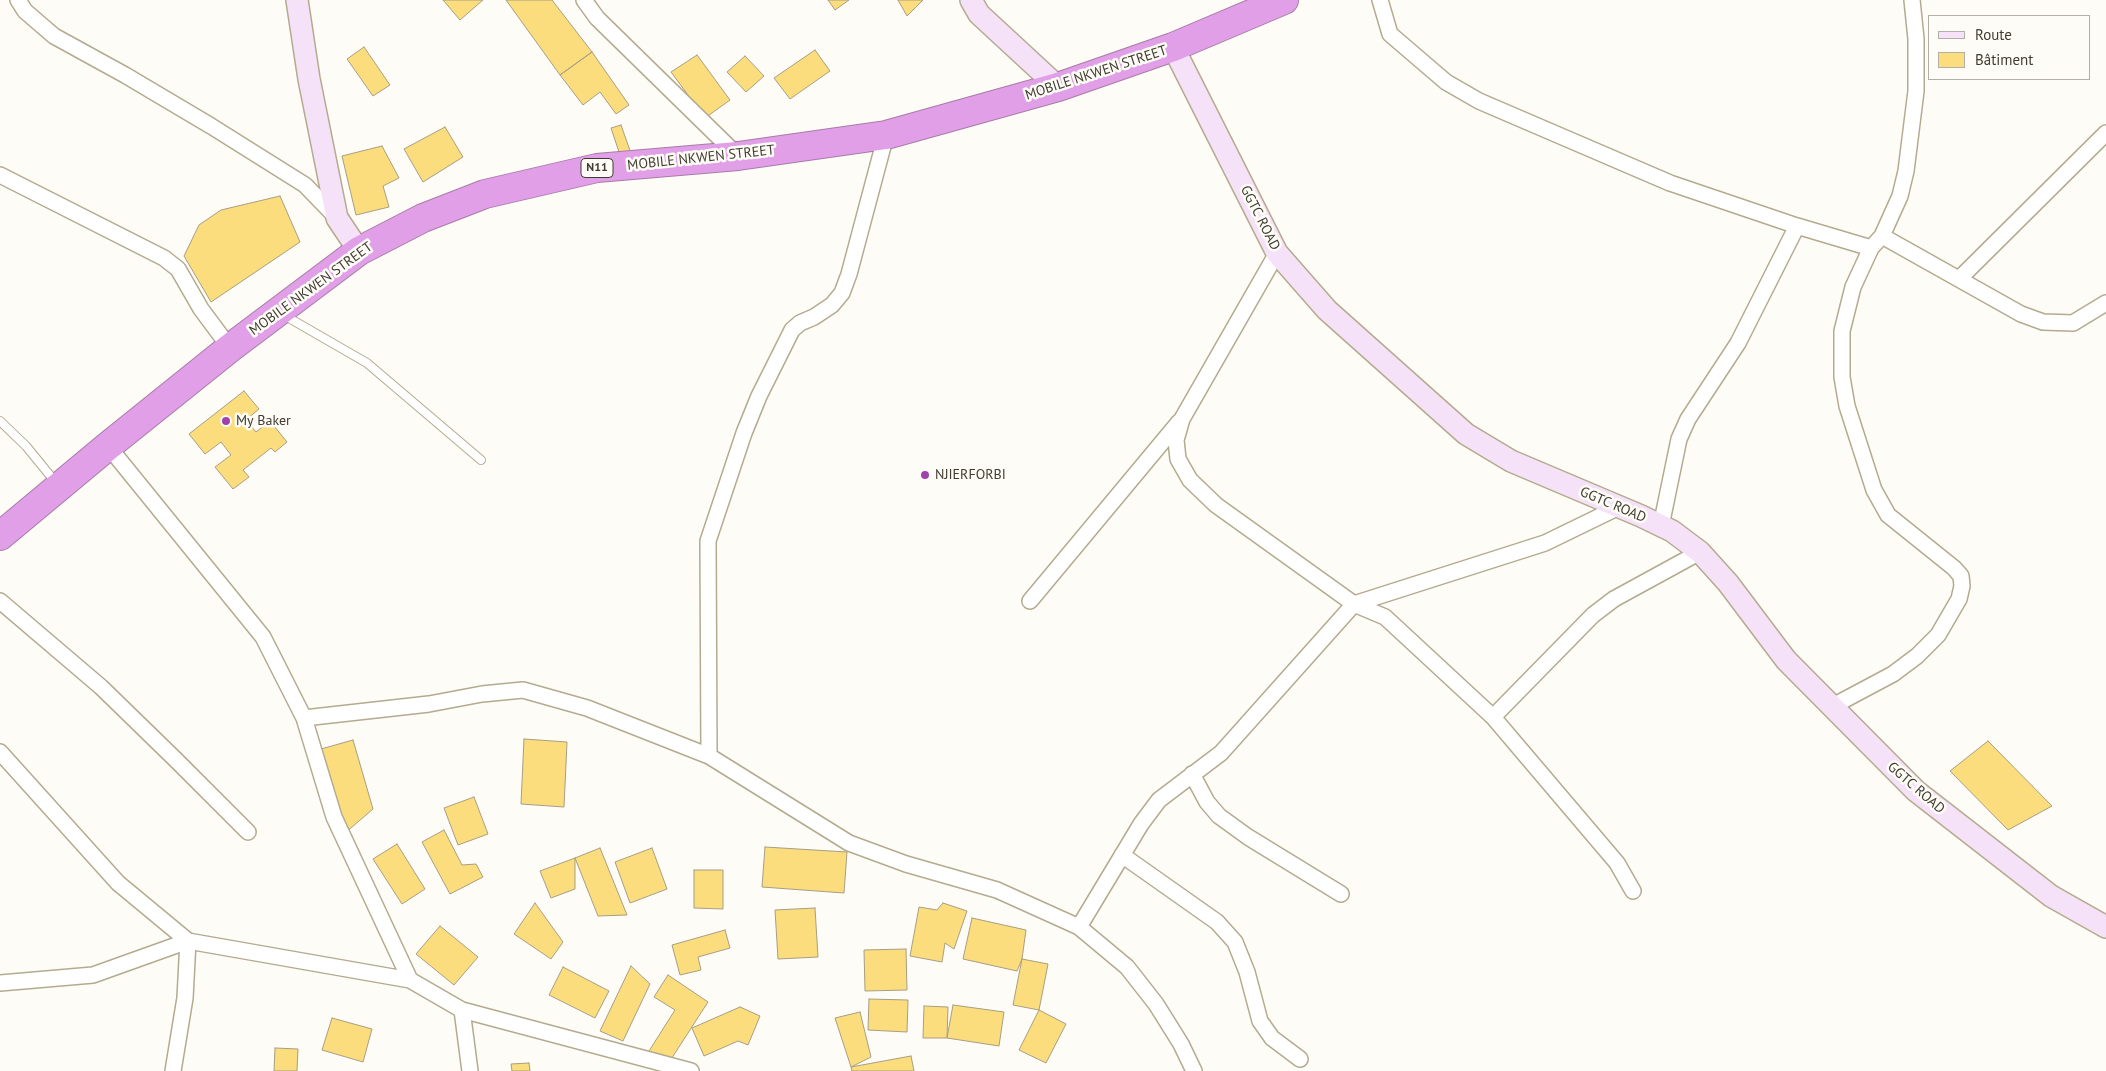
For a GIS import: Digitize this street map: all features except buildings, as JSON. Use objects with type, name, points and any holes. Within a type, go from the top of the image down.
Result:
[{"type":"highway","name":"MOBILE NKWEN STREET","points":[[0,536],[230,348],[359,251],[423,218],[485,194],[597,168],[738,156],[886,135],[1058,87],[1174,47],[1284,0]]},
{"type":"street","points":[[18,0],[25,11],[54,36],[126,75],[212,126],[305,185],[337,218],[359,251]]},
{"type":"street","points":[[297,0],[309,79],[337,218]]},
{"type":"street","points":[[584,0],[597,18],[738,156]]},
{"type":"street","points":[[971,0],[979,14],[1058,87]]},
{"type":"street","points":[[1380,0],[1390,34],[1446,82],[1479,101],[1670,182],[1797,226],[1871,248]]},
{"type":"street","points":[[1831,707],[1893,674],[1917,656],[1938,635],[1959,599],[1962,586],[1961,576],[1954,568],[1888,515],[1874,490],[1847,406],[1842,378],[1842,331],[1853,287],[1871,248],[1882,236],[1900,196],[1906,171],[1916,91],[1916,39],[1912,0]]},
{"type":"street","name":"GGTC ROAD","points":[[1174,47],[1277,253],[1327,310],[1466,434],[1511,461],[1662,526],[1700,552],[1728,582],[1786,660],[1916,791],[2052,896],[2106,927]]},
{"type":"street","points":[[1959,279],[2106,133]]},
{"type":"street","points":[[709,756],[708,541],[747,425],[759,396],[792,330],[832,305],[842,293],[886,135]]},
{"type":"street","points":[[0,175],[164,258],[178,269],[201,308],[230,348]]},
{"type":"street","points":[[1662,526],[1679,439],[1688,419],[1738,343],[1797,226]]},
{"type":"street","points":[[1882,236],[2020,314],[2043,322],[2073,323],[2106,303]]},
{"type":"street","points":[[1030,601],[1182,419],[1277,253]]},
{"type":"street","points":[[1182,419],[1176,440],[1178,459],[1190,480],[1216,505],[1354,604],[1384,617],[1493,717],[1617,863],[1633,891]]},
{"type":"street","points":[[108,446],[263,637],[304,718],[334,816],[410,980]]},
{"type":"street","points":[[1079,927],[1141,824],[1159,800],[1221,753],[1354,604],[1545,543],[1619,507]]},
{"type":"street","points":[[1493,717],[1593,615],[1614,599],[1700,552]]},
{"type":"street","points":[[0,601],[101,688],[248,832]]},
{"type":"street","points":[[304,718],[429,704],[482,694],[523,690],[587,708],[709,756],[848,843],[906,864],[997,890],[1079,927],[1127,967],[1156,1004],[1194,1071]]},
{"type":"street","points":[[0,752],[118,883],[188,941]]},
{"type":"street","points":[[1192,774],[1207,802],[1219,816],[1248,837],[1341,894]]},
{"type":"street","points":[[1122,855],[1217,922],[1234,942],[1247,972],[1260,1021],[1272,1038],[1300,1059]]},
{"type":"street","points":[[173,1071],[185,998],[188,941]]},
{"type":"street","points":[[0,983],[93,975],[188,941],[410,980],[462,1010],[691,1071]]},
{"type":"street","points":[[462,1010],[470,1071]]},
{"type":"lane","points":[[278,312],[367,363],[481,460]]},
{"type":"lane","points":[[0,421],[26,446],[59,488]]},
{"type":"place","name":"My Baker","points":[[226,421]]},
{"type":"place","name":"NJIERFORBI","points":[[925,475]]}]
